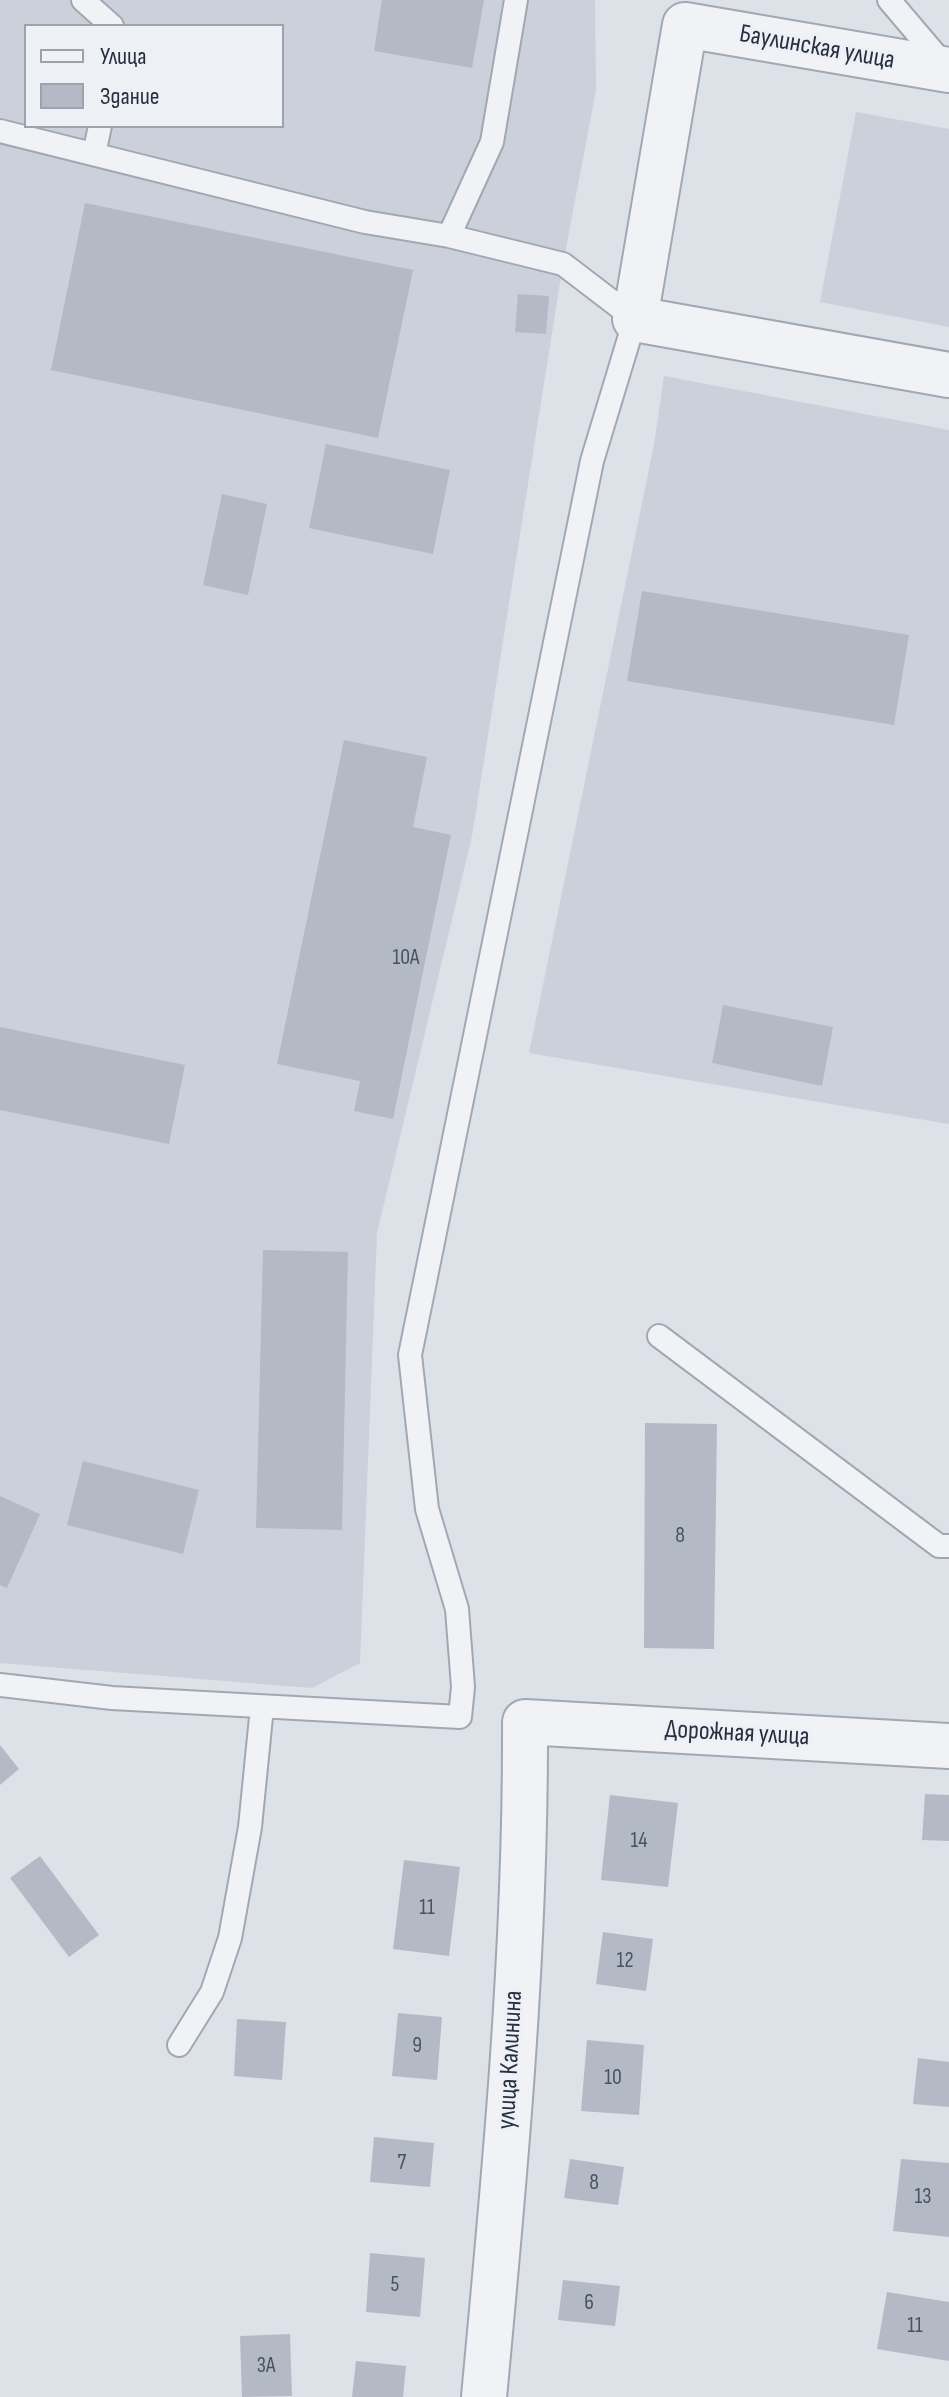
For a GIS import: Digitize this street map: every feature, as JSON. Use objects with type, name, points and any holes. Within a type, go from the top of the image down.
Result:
[{"type":"street","name":"Баулинская улица","points":[[685,12],[949,70]]},
{"type":"street","points":[[685,12],[635,319],[949,375]]},
{"type":"street","name":"Дорожная улица","points":[[525,1722],[949,1746]]},
{"type":"street","name":"улица Калинина","points":[[484,2397],[506,2161],[525,1793],[525,1722]]},
{"type":"lane","points":[[83,0],[110,24]]},
{"type":"lane","points":[[449,236],[492,142],[516,0]]},
{"type":"lane","points":[[889,0],[949,70]]},
{"type":"lane","points":[[94,154],[100,128]]},
{"type":"lane","points":[[0,131],[365,222],[449,236],[563,264],[635,319],[592,461],[410,1355],[427,1509],[457,1609],[463,1687],[460,1717],[112,1698],[0,1685]]},
{"type":"lane","points":[[659,1336],[939,1546],[949,1546]]},
{"type":"lane","points":[[179,2045],[212,1992],[230,1938],[250,1827],[262,1707]]},
{"type":"shaded area","points":[[0,0],[595,0],[596,90],[563,264],[472,836],[377,1233],[360,1663],[312,1688],[0,1663]]},
{"type":"shaded area","points":[[856,112],[949,129],[949,327],[820,302]]},
{"type":"shaded area","points":[[664,376],[949,430],[949,1124],[529,1053],[654,445]]},
{"type":"building","points":[[382,0],[484,0],[472,68],[374,51]]},
{"type":"building","points":[[85,203],[413,270],[378,438],[51,370]]},
{"type":"building","points":[[518,294],[549,296],[546,334],[515,332]]},
{"type":"building","points":[[326,444],[450,470],[433,554],[309,528]]},
{"type":"building","points":[[222,494],[267,504],[248,595],[203,585]]},
{"type":"building","points":[[642,591],[909,635],[894,725],[627,681]]},
{"type":"building","points":[[344,740],[427,757],[413,827],[451,835],[393,1119],[354,1111],[360,1081],[277,1064]]},
{"type":"building","points":[[723,1005],[833,1027],[822,1086],[712,1063]]},
{"type":"building","points":[[0,1027],[185,1065],[169,1144],[0,1110]]},
{"type":"building","points":[[263,1250],[348,1252],[342,1530],[256,1528]]},
{"type":"building","points":[[645,1423],[717,1424],[714,1649],[644,1648]]},
{"type":"building","points":[[83,1461],[199,1490],[183,1554],[67,1525]]},
{"type":"building","points":[[0,1496],[40,1514],[7,1588],[0,1585]]},
{"type":"building","points":[[0,1745],[19,1769],[0,1785]]},
{"type":"building","points":[[925,1794],[949,1795],[949,1841],[922,1840]]},
{"type":"building","points":[[610,1795],[678,1803],[668,1887],[601,1880]]},
{"type":"building","points":[[40,1856],[99,1935],[69,1957],[10,1878]]},
{"type":"building","points":[[404,1860],[460,1867],[449,1956],[393,1949]]},
{"type":"building","points":[[603,1932],[653,1939],[646,1991],[596,1984]]},
{"type":"building","points":[[398,2013],[442,2017],[437,2080],[392,2076]]},
{"type":"building","points":[[237,2019],[286,2022],[282,2080],[234,2076]]},
{"type":"building","points":[[587,2040],[644,2045],[639,2115],[581,2111]]},
{"type":"building","points":[[918,2058],[949,2062],[949,2107],[913,2104]]},
{"type":"building","points":[[374,2137],[434,2143],[430,2187],[370,2182]]},
{"type":"building","points":[[570,2159],[624,2167],[618,2205],[564,2198]]},
{"type":"building","points":[[901,2159],[949,2163],[949,2237],[893,2231]]},
{"type":"building","points":[[370,2253],[425,2258],[420,2317],[366,2312]]},
{"type":"building","points":[[563,2280],[620,2286],[615,2326],[558,2320]]},
{"type":"building","points":[[887,2292],[949,2302],[949,2361],[877,2349]]},
{"type":"building","points":[[290,2334],[292,2396],[242,2397],[240,2336]]},
{"type":"building","points":[[356,2361],[406,2366],[403,2397],[352,2397]]}]
